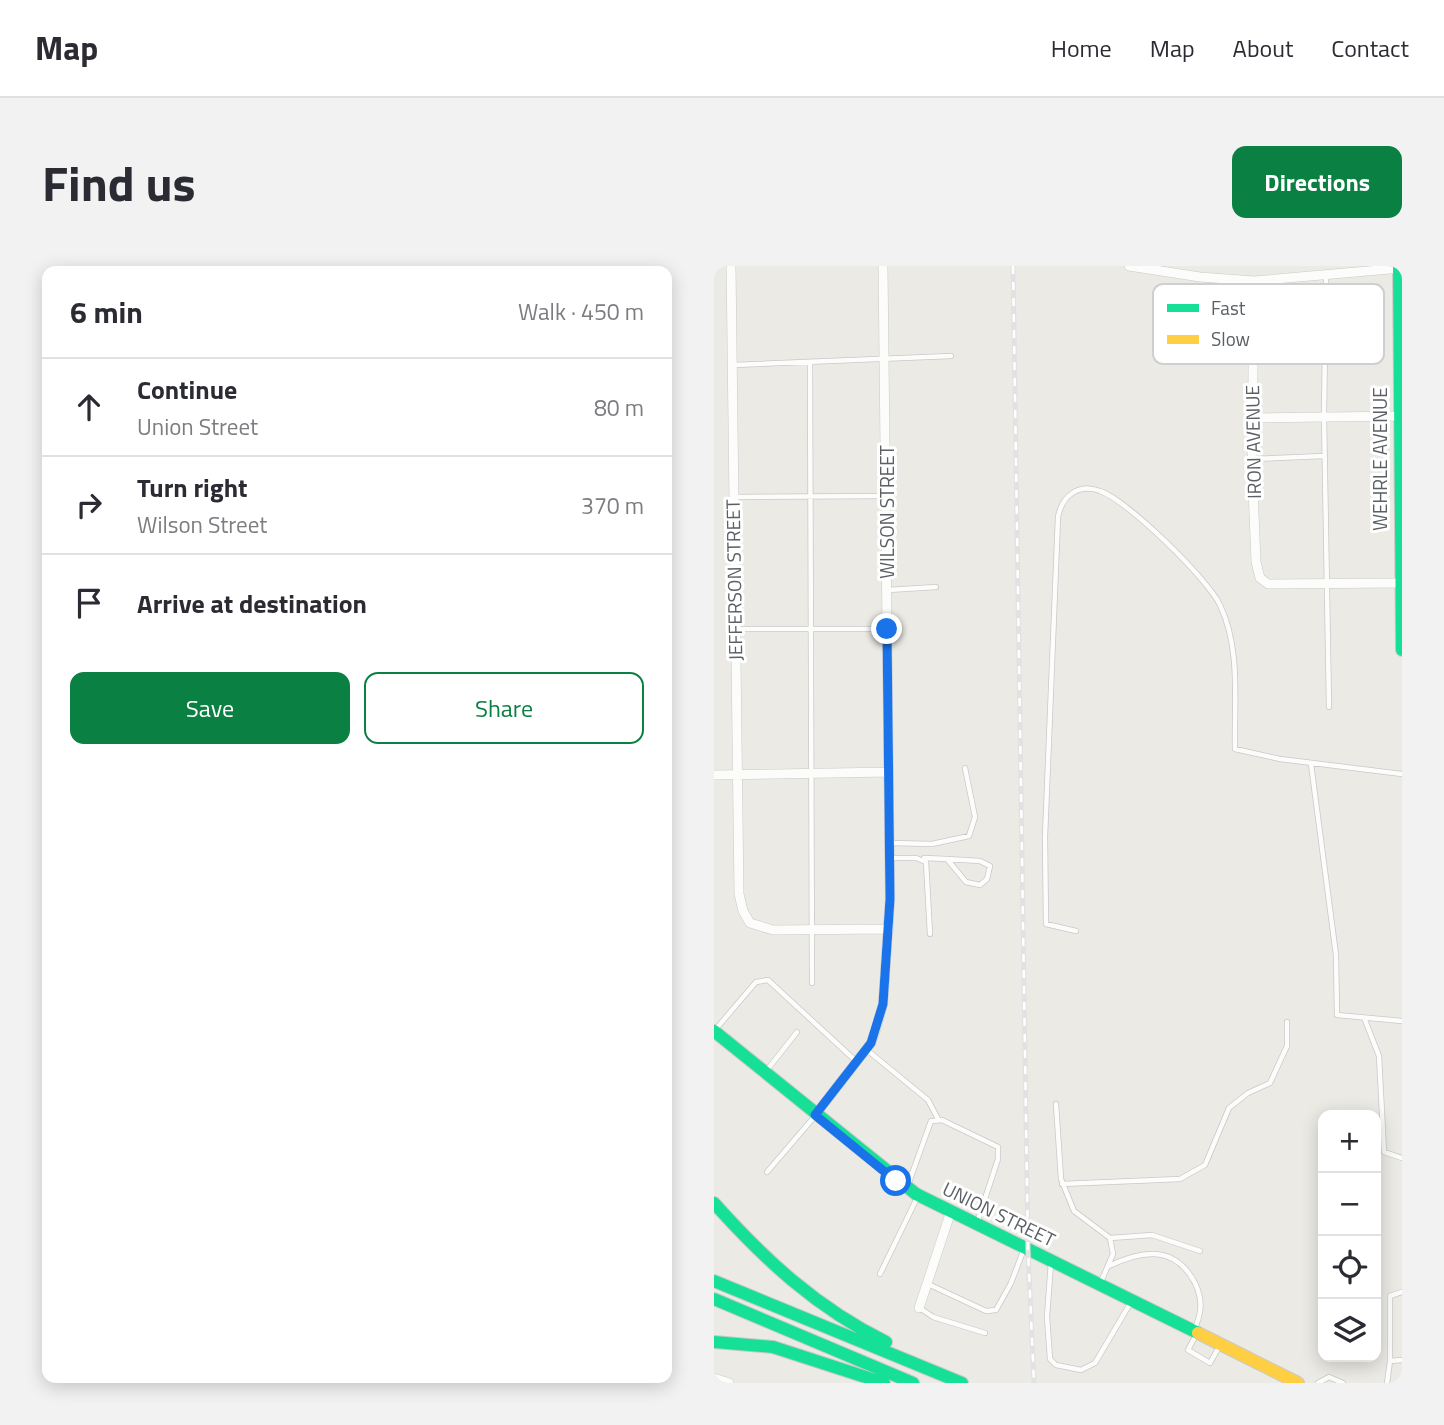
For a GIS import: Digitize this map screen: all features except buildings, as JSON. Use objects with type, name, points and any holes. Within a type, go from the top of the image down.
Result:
[{"type":"main road","name":"WEHRLE AVENUE","points":[[1400,268],[1402,650]]},
{"type":"main road","name":"UNION STREET","points":[[714,1031],[918,1196],[1298,1383]]},
{"type":"main road","points":[[714,1203],[755,1251],[789,1283],[867,1332],[910,1352],[918,1365]]},
{"type":"main road","points":[[714,1281],[962,1383]]},
{"type":"main road","points":[[714,1299],[913,1383]]},
{"type":"main road","points":[[714,1342],[773,1347],[884,1383]]},
{"type":"street","name":"JEFFERSON STREET","points":[[731,266],[739,894],[743,911],[750,923],[773,930],[812,930]]},
{"type":"street","name":"WILSON STREET","points":[[815,1115],[866,1049],[875,1032],[883,1004],[889,929],[890,843],[883,266]]},
{"type":"street","points":[[1129,266],[1192,276],[1254,281],[1400,268]]},
{"type":"street","name":"IRON AVENUE","points":[[1253,364],[1252,459],[1256,562],[1260,578],[1268,584],[1327,584]]},
{"type":"street","points":[[1252,418],[1401,416]]},
{"type":"street","points":[[1327,584],[1401,583]]},
{"type":"street","points":[[714,775],[889,772]]},
{"type":"street","points":[[812,930],[889,929]]},
{"type":"street","points":[[919,1308],[951,1211]]},
{"type":"street","points":[[714,1378],[729,1383]]},
{"type":"lane","points":[[1326,276],[1326,284]]},
{"type":"lane","points":[[733,365],[886,361],[951,356]]},
{"type":"lane","points":[[810,363],[812,983]]},
{"type":"lane","points":[[1325,364],[1329,707]]},
{"type":"lane","points":[[1252,459],[1325,456]]},
{"type":"lane","points":[[1076,931],[1046,923],[1045,837],[1058,517],[1064,499],[1073,492],[1086,488],[1113,497],[1197,573],[1219,602],[1232,645],[1235,749],[1311,764],[1402,774]]},
{"type":"lane","points":[[733,497],[887,496]]},
{"type":"lane","points":[[887,590],[936,587]]},
{"type":"lane","points":[[735,629],[887,629]]},
{"type":"lane","points":[[1311,764],[1336,954],[1337,1014],[1402,1021]]},
{"type":"lane","points":[[890,843],[932,844],[969,836],[975,817],[965,768]]},
{"type":"lane","points":[[890,858],[923,858],[947,859],[980,861],[989,866],[987,879],[980,886],[970,884],[947,859]]},
{"type":"lane","points":[[923,858],[926,862],[930,934]]},
{"type":"lane","points":[[714,1031],[756,982],[768,979],[857,1062]]},
{"type":"lane","points":[[1365,1019],[1379,1056],[1384,1152],[1402,1158]]},
{"type":"lane","points":[[1062,1184],[1180,1179],[1205,1165],[1230,1108],[1248,1093],[1270,1083],[1287,1046],[1287,1023]]},
{"type":"lane","points":[[765,1073],[797,1032]]},
{"type":"lane","points":[[866,1049],[928,1100],[938,1119],[999,1147],[998,1159],[977,1224]]},
{"type":"lane","points":[[1056,1104],[1062,1184],[1074,1211],[1110,1238],[1152,1235],[1199,1251]]},
{"type":"lane","points":[[767,1172],[815,1115]]},
{"type":"lane","points":[[906,1188],[913,1178],[927,1126],[938,1119]]},
{"type":"lane","points":[[880,1274],[918,1196]]},
{"type":"lane","points":[[1100,1284],[1113,1254],[1110,1238]]},
{"type":"lane","points":[[928,1284],[986,1311],[996,1310],[1011,1283],[1024,1248]]},
{"type":"lane","points":[[1109,1266],[1142,1253],[1174,1257],[1187,1268],[1201,1296],[1201,1315],[1188,1350],[1210,1363],[1221,1344]]},
{"type":"lane","points":[[1051,1261],[1047,1317],[1050,1359],[1056,1365],[1081,1370],[1095,1363],[1132,1301]]},
{"type":"lane","points":[[1387,1383],[1390,1361],[1390,1296],[1402,1292]]},
{"type":"lane","points":[[919,1308],[933,1317],[985,1333]]},
{"type":"lane","points":[[1390,1361],[1402,1360]]},
{"type":"lane","points":[[1318,1383],[1329,1377],[1343,1383]]},
{"type":"railway","points":[[1013,266],[1028,1250],[1034,1383]]},
{"type":"traffic: fast","points":[[1399,268],[1402,650]]},
{"type":"traffic: fast","points":[[714,1031],[916,1194],[1198,1333]]},
{"type":"traffic: fast","points":[[714,1203],[793,1281],[837,1314],[886,1342]]},
{"type":"traffic: fast","points":[[714,1281],[962,1383]]},
{"type":"traffic: fast","points":[[714,1299],[913,1383]]},
{"type":"traffic: fast","points":[[714,1342],[773,1347],[884,1383]]},
{"type":"traffic: slow","points":[[1198,1333],[1298,1383]]},
{"type":"route","points":[[887,629],[890,899],[883,1004],[871,1043],[815,1115],[896,1181]]}]
